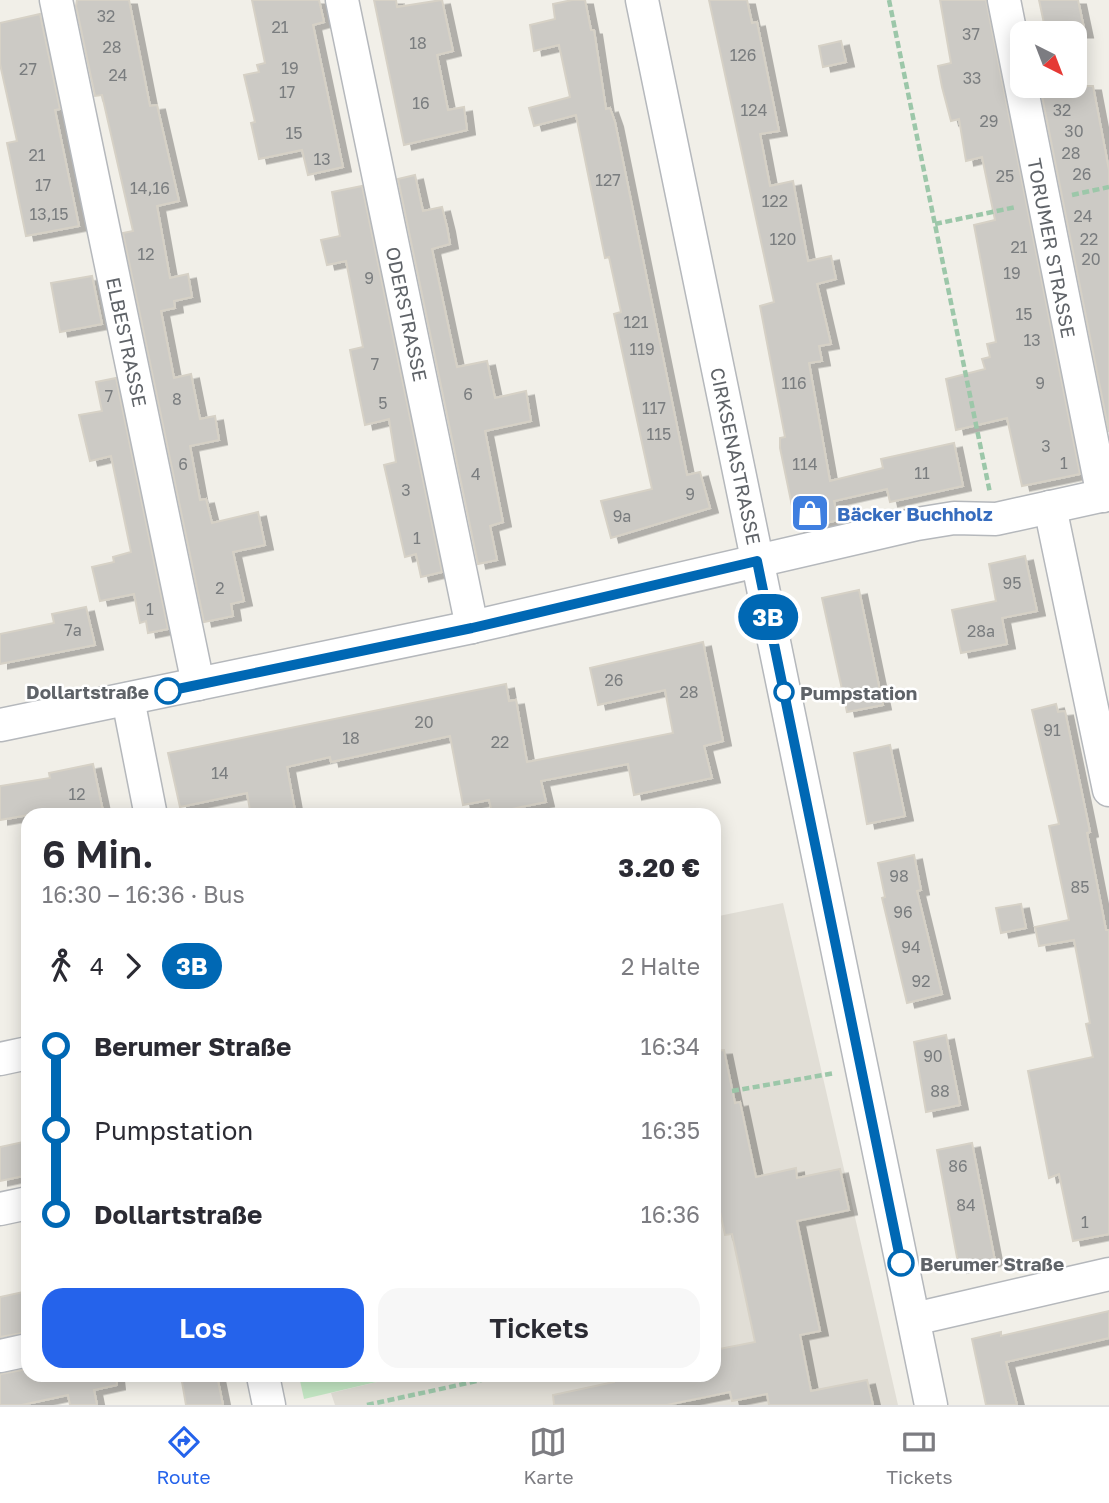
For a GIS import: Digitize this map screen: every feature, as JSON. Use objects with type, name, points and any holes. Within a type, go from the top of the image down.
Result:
[{"type":"street","name":"ELBESTRASSE","points":[[56,0],[198,684]]},
{"type":"street","name":"ODERSTRASSE","points":[[342,0],[472,628]]},
{"type":"street","name":"CIRKSENASTRASSE","points":[[642,0],[931,1405]]},
{"type":"street","name":"TORUMER STRASSE","points":[[1004,0],[1106,495]]},
{"type":"street","points":[[0,725],[472,628],[929,522],[954,517],[996,519],[1106,495]]},
{"type":"street","points":[[1050,507],[1109,790]]},
{"type":"street","points":[[128,699],[149,808]]},
{"type":"street","points":[[0,1059],[21,1054]]},
{"type":"street","points":[[0,1209],[21,1204]]},
{"type":"street","points":[[914,1320],[1109,1275]]},
{"type":"street","points":[[0,1356],[21,1352]]},
{"type":"street","points":[[264,1382],[269,1405]]},
{"type":"path","points":[[889,0],[996,519]]},
{"type":"path","points":[[732,1091],[861,1068]]},
{"type":"path","points":[[368,1405],[473,1382]]},
{"type":"shaded area","points":[[783,903],[898,1405],[335,1405],[331,1393],[377,1382],[721,1382],[721,916]]},
{"type":"green space","points":[[300,1382],[376,1382],[304,1399]]},
{"type":"building","points":[[77,0],[129,0],[150,106],[157,105],[179,201],[157,206],[170,278],[188,274],[192,297],[174,301],[175,308],[161,311],[174,378],[191,374],[200,419],[215,416],[219,440],[190,446],[200,500],[206,499],[212,523],[258,512],[265,545],[233,552],[244,601],[231,604],[233,616],[204,622],[123,233],[133,231],[102,95],[95,96]]},
{"type":"building","points":[[252,0],[319,0],[324,22],[313,25],[343,167],[308,175],[302,150],[259,159],[251,123],[255,122],[244,75],[259,72],[257,65],[265,63]]},
{"type":"building","points":[[374,0],[396,0],[397,7],[442,0],[453,51],[437,55],[448,110],[464,107],[467,130],[404,145]]},
{"type":"building","points":[[585,0],[591,30],[594,30],[606,109],[610,108],[615,122],[687,475],[700,472],[710,508],[611,538],[601,501],[652,489],[614,314],[621,312],[609,257],[605,258],[576,115],[534,126],[529,108],[570,97],[559,45],[534,51],[530,25],[555,19],[553,4]]},
{"type":"building","points":[[709,0],[747,0],[752,23],[757,22],[779,131],[760,134],[770,186],[793,181],[808,261],[831,256],[836,279],[817,284],[831,344],[819,346],[822,361],[809,363],[830,481],[883,468],[881,459],[954,443],[963,486],[890,502],[887,489],[834,501],[838,520],[797,530],[780,448],[780,438],[785,437],[760,306],[774,302]]},
{"type":"building","points":[[940,0],[986,0],[1080,474],[1022,486],[1007,418],[956,430],[946,379],[985,369],[982,359],[990,357],[987,344],[996,342],[974,225],[995,220],[982,157],[966,161],[959,119],[951,121],[942,87],[938,66],[951,63]]},
{"type":"building","points":[[1039,0],[1078,0],[1082,21],[1043,21]]},
{"type":"building","points":[[40,14],[60,109],[55,110],[79,226],[26,236],[7,143],[17,141],[0,64],[0,23]]},
{"type":"building","points":[[841,41],[846,62],[823,67],[819,46]]},
{"type":"building","points":[[1087,86],[1093,86],[1109,170],[1109,432],[1042,98],[1087,98]]},
{"type":"building","points":[[415,175],[423,211],[442,207],[447,227],[450,244],[432,249],[457,367],[487,361],[495,398],[526,391],[531,421],[485,431],[503,522],[490,526],[497,560],[478,564],[398,179]]},
{"type":"building","points":[[362,186],[442,572],[421,577],[416,554],[405,557],[384,465],[396,462],[389,419],[365,425],[350,350],[363,347],[346,261],[327,265],[321,240],[340,236],[332,192]]},
{"type":"building","points":[[92,276],[102,324],[60,332],[51,283]]},
{"type":"building","points":[[116,378],[168,629],[148,633],[146,621],[140,623],[134,594],[100,601],[92,567],[114,562],[113,557],[131,552],[111,456],[90,461],[79,415],[102,411],[96,382]]},
{"type":"building","points":[[1025,556],[1037,611],[1002,618],[1007,644],[961,653],[952,610],[996,601],[989,564]]},
{"type":"building","points":[[859,590],[883,705],[847,712],[822,598]]},
{"type":"building","points":[[86,607],[95,645],[0,664],[0,634],[54,623],[52,614]]},
{"type":"building","points":[[703,642],[723,741],[704,746],[712,778],[634,795],[628,764],[541,781],[546,802],[517,808],[491,808],[489,800],[463,805],[450,736],[331,762],[330,757],[287,767],[295,808],[250,808],[247,793],[180,807],[168,753],[506,684],[509,701],[516,700],[527,762],[673,733],[665,690],[598,705],[590,668]]},
{"type":"building","points":[[1056,704],[1058,712],[1065,711],[1090,832],[1087,833],[1106,930],[1109,930],[1109,1234],[1073,1241],[1059,1174],[1049,1178],[1028,1071],[1093,1057],[1086,1024],[1090,1023],[1074,940],[1039,946],[1035,927],[1069,920],[1049,826],[1059,824],[1032,710]]},
{"type":"building","points":[[890,745],[905,816],[867,824],[854,753]]},
{"type":"building","points":[[93,764],[102,808],[21,808],[21,816],[0,820],[0,786],[50,778],[49,773]]},
{"type":"building","points":[[914,855],[921,890],[917,891],[942,994],[907,1003],[882,898],[885,897],[878,863]]},
{"type":"building","points":[[1021,904],[1026,928],[1001,933],[996,908]]},
{"type":"building","points":[[946,1035],[960,1105],[926,1112],[914,1042]]},
{"type":"building","points":[[721,1050],[724,1050],[735,1103],[740,1102],[756,1177],[796,1168],[797,1178],[840,1169],[849,1210],[797,1221],[820,1331],[800,1335],[811,1391],[867,1380],[873,1405],[769,1405],[767,1394],[732,1401],[730,1392],[667,1405],[554,1405],[553,1395],[614,1382],[721,1382],[721,1349],[755,1342],[732,1234],[725,1235],[721,1216]]},
{"type":"building","points":[[21,1142],[21,1176],[0,1181],[0,1147]]},
{"type":"building","points":[[972,1143],[995,1261],[959,1268],[937,1150]]},
{"type":"building","points":[[21,1292],[21,1333],[0,1337],[0,1297]]},
{"type":"building","points":[[1109,1311],[1109,1338],[1006,1362],[1017,1405],[986,1405],[972,1339],[1001,1332],[1001,1336]]},
{"type":"building","points":[[21,1370],[21,1382],[117,1382],[117,1385],[94,1390],[97,1405],[70,1405],[68,1395],[22,1405],[0,1405],[0,1374]]},
{"type":"building","points":[[182,1382],[218,1382],[223,1405],[186,1405]]},
{"type":"bus line","name":"3B","points":[[168,691],[472,628],[757,561],[901,1263]]},
{"type":"place","name":"Bäcker Buchholz","points":[[810,513]]},
{"type":"place","name":"Dollartstraße","points":[[168,691]]},
{"type":"place","name":"Pumpstation","points":[[784,692]]},
{"type":"place","name":"Berumer Straße","points":[[901,1263]]}]
